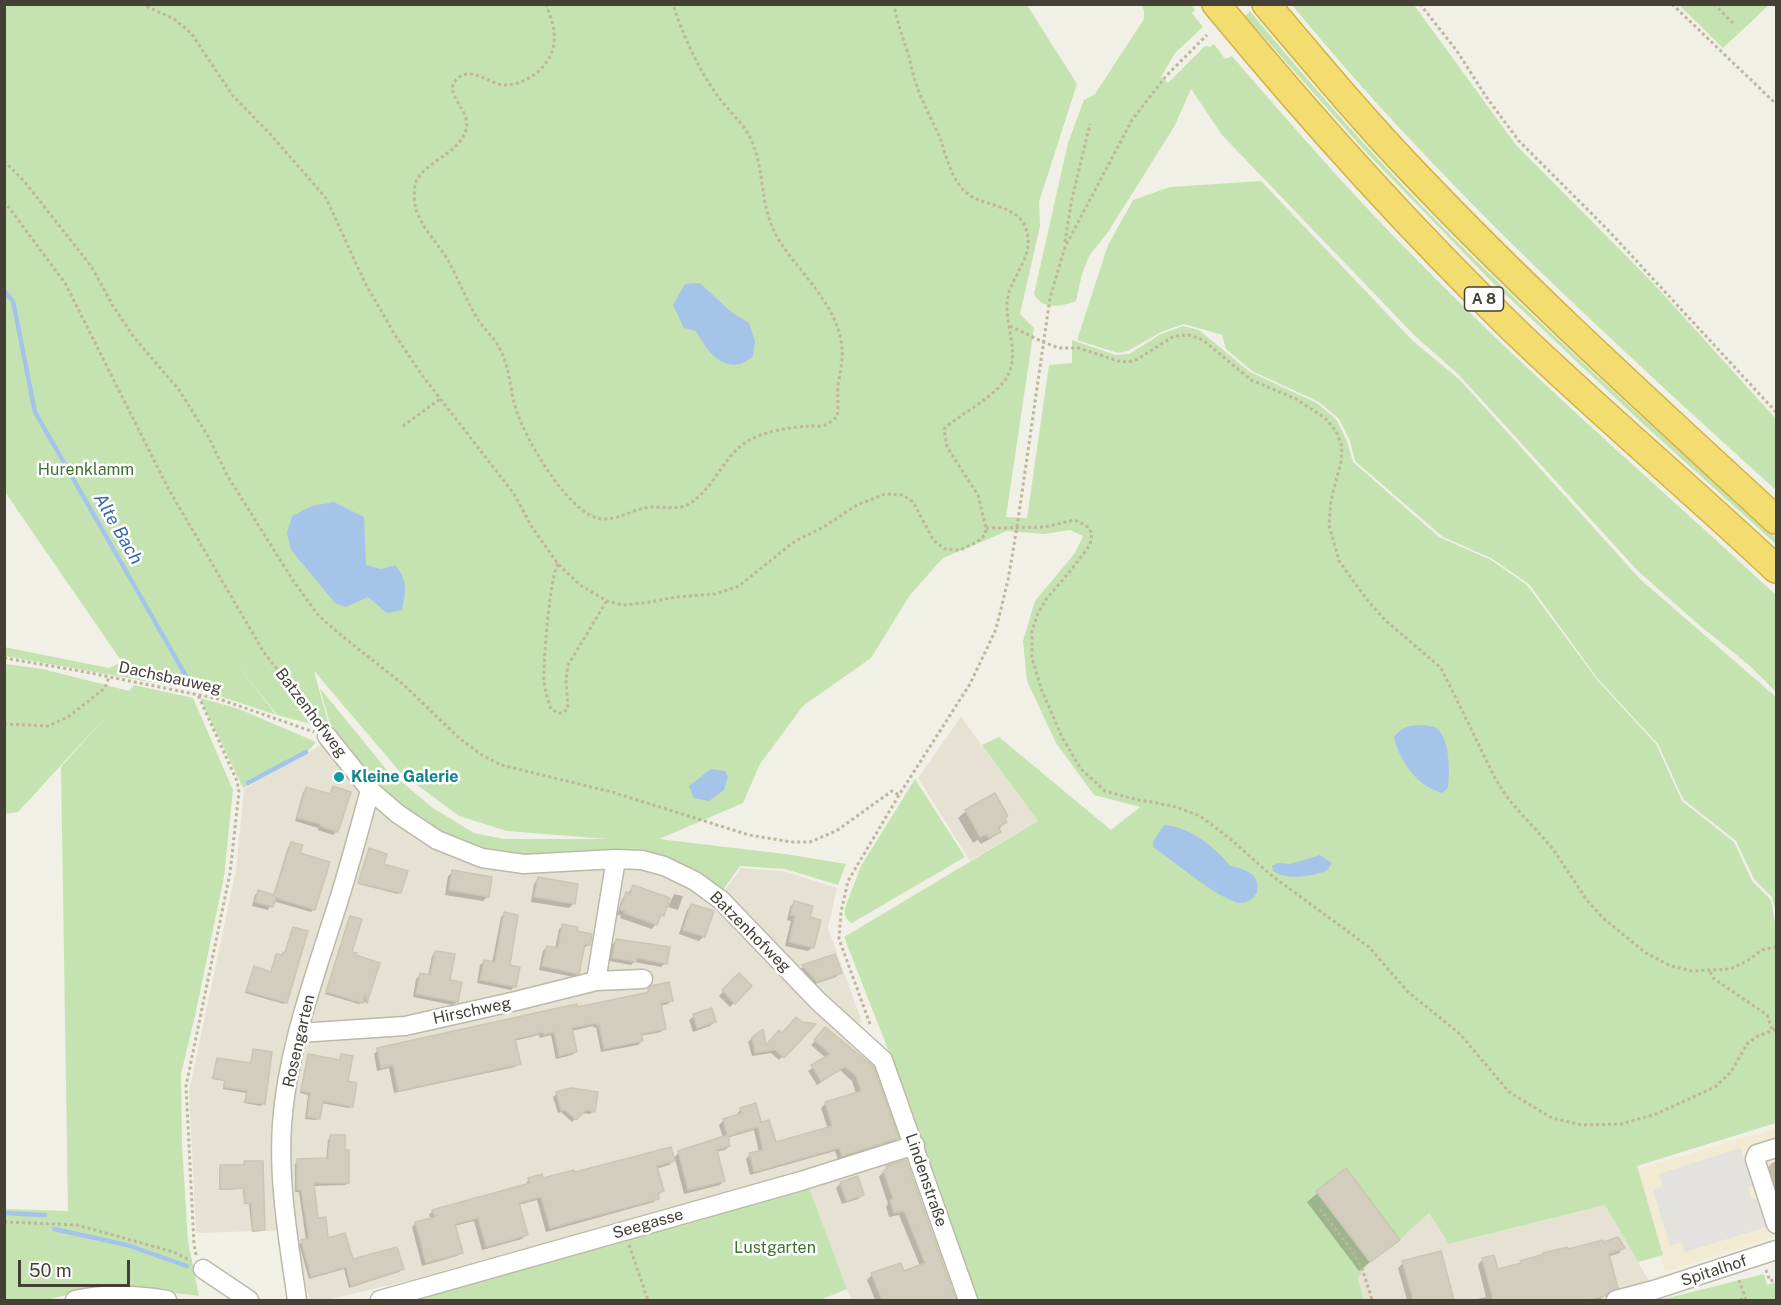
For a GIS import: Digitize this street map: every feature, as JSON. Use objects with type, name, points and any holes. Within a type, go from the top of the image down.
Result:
[{"type":"highway","name":"A 8","points":[[1216,4],[1297,102],[1402,217],[1515,330],[1776,568]]},
{"type":"highway","name":"A 8","points":[[1266,4],[1361,115],[1471,232],[1649,403],[1776,520]]},
{"type":"street","name":"Batzenhofweg","points":[[327,736],[370,790],[398,814],[437,840],[482,858],[524,864],[616,859],[642,860],[664,866],[695,881],[721,900],[818,1001],[883,1060]]},
{"type":"street","name":"Rosengarten","points":[[297,1300],[282,1170],[282,1124],[288,1083],[309,993],[345,881],[370,790]]},
{"type":"street","points":[[596,981],[616,859]]},
{"type":"street","name":"Hirschweg","points":[[299,1032],[405,1026],[596,981],[643,979]]},
{"type":"street","name":"Lindenstraße","points":[[883,1060],[968,1300]]},
{"type":"street","name":"Seegasse","points":[[380,1300],[801,1181],[915,1145]]},
{"type":"street","points":[[1776,1148],[1757,1154],[1755,1159],[1776,1224]]},
{"type":"street","name":"Spitalhof","points":[[1616,1300],[1776,1250]]},
{"type":"street","points":[[201,1267],[249,1300]]},
{"type":"street","points":[[75,1300],[147,1297],[166,1300]]},
{"type":"path","points":[[141,4],[174,19],[191,33],[232,96],[271,135],[326,198],[370,292],[395,336],[440,399],[514,494],[533,529],[558,564],[580,585],[607,602],[623,605],[715,594],[739,586],[795,541],[822,528],[857,506],[885,494],[903,495],[913,502],[934,541],[945,549],[960,550],[977,542],[985,535],[986,528],[978,495],[947,447],[944,429],[954,420],[968,413],[1000,386],[1009,374],[1012,359],[1008,315],[1009,293],[1027,256],[1028,237],[1023,222],[1012,213],[968,194],[953,176],[916,83],[894,4]]},
{"type":"path","points":[[546,4],[555,43],[545,64],[532,76],[504,85],[477,75],[466,74],[457,78],[452,88],[454,97],[467,117],[467,128],[455,148],[423,173],[416,182],[414,193],[416,209],[425,228],[449,262],[478,320],[502,352],[516,409],[542,463],[570,498],[594,517],[603,519],[654,506],[670,508],[685,506],[701,495],[746,442],[777,430],[826,425],[837,417],[839,404],[838,388],[842,349],[838,328],[823,299],[797,267],[775,234],[764,204],[756,152],[748,133],[716,94],[681,30],[673,4]]},
{"type":"path","points":[[1420,4],[1457,51],[1487,98],[1519,141],[1607,229],[1776,412]]},
{"type":"path","points":[[1672,4],[1776,104]]},
{"type":"path","points":[[1714,4],[1732,23]]},
{"type":"path","points":[[1065,247],[1132,120],[1166,76],[1208,35]]},
{"type":"path","points":[[871,1028],[839,939],[841,912],[848,880],[970,684],[996,629],[1008,580],[1017,527],[1050,298],[1065,247],[1071,204],[1090,124]]},
{"type":"path","points":[[4,161],[24,181],[91,266],[112,306],[133,336],[178,390],[208,436],[227,475],[292,579],[318,615],[405,685],[459,738],[482,755],[501,765],[612,792],[749,835],[791,842],[810,842],[836,831],[892,791],[899,795]]},
{"type":"path","name":"Batzenhofweg","points":[[4,201],[65,283],[168,488],[263,651],[327,736]]},
{"type":"path","points":[[1010,326],[1059,348],[1079,348],[1128,362],[1138,359],[1174,336],[1189,335],[1203,340],[1251,380],[1296,399],[1325,418],[1336,431],[1342,446],[1341,462],[1331,500],[1329,525],[1339,561],[1384,619],[1441,668],[1496,780],[1510,801],[1553,849],[1586,899],[1603,918],[1646,953],[1671,966],[1692,971],[1730,969],[1747,961],[1762,950],[1776,947]]},
{"type":"path","points":[[403,426],[440,399]]},
{"type":"path","points":[[986,528],[1045,527],[1074,520],[1086,525],[1092,533],[1090,545],[1047,598],[1038,613],[1032,631],[1032,658],[1042,692],[1063,739],[1081,769],[1105,791],[1173,806],[1200,816],[1228,837],[1271,875],[1369,947],[1407,991],[1460,1034],[1509,1092],[1552,1118],[1582,1125],[1621,1124],[1656,1114],[1715,1087],[1731,1072],[1747,1044],[1756,1036],[1774,1029],[1767,1015],[1713,978],[1709,971]]},
{"type":"path","points":[[558,564],[554,569],[549,602],[544,673],[545,690],[550,709],[558,713],[563,713],[568,708],[566,680],[568,665],[607,602]]},
{"type":"path","name":"Dachsbauweg","points":[[4,658],[219,699],[327,736]]},
{"type":"path","points":[[4,724],[48,726],[68,717],[105,688],[109,677]]},
{"type":"path","points":[[198,695],[237,781],[239,792],[230,873],[186,1086],[194,1244],[201,1267]]},
{"type":"path","points":[[1320,1209],[1350,1248],[1362,1268],[1372,1300]]},
{"type":"path","points":[[4,1221],[78,1225],[174,1252],[201,1267]]},
{"type":"path","points":[[624,1231],[648,1300]]},
{"type":"path","points":[[1733,1264],[1746,1299],[1740,1300]]},
{"type":"shaded area","points":[[961,717],[1038,821],[970,861],[918,778]]},
{"type":"shaded area","points":[[321,745],[382,811],[443,852],[651,871],[694,892],[717,910],[790,987],[873,1061],[956,1300],[851,1300],[802,1171],[415,1279],[327,1300],[310,1300],[300,1270],[292,1230],[196,1233],[189,1091],[236,870],[244,789]]},
{"type":"shaded area","points":[[741,868],[783,871],[837,888],[828,928],[862,1022],[855,1025],[722,894]]},
{"type":"shaded area","points":[[1776,1128],[1776,1236],[1665,1272],[1632,1171]]},
{"type":"shaded area","points":[[1740,1148],[1754,1186],[1748,1188],[1752,1199],[1756,1198],[1766,1227],[1685,1252],[1681,1242],[1670,1246],[1653,1190],[1663,1186],[1659,1174]]},
{"type":"shaded area","points":[[1605,1205],[1649,1281],[1627,1292],[1629,1300],[1364,1300],[1358,1278],[1370,1262],[1429,1213],[1450,1244]]},
{"type":"green space","name":"Hurenklamm","points":[[5,5],[1027,5],[1077,84],[1039,202],[1040,226],[1020,314],[1034,328],[1006,517],[1027,518],[1049,365],[1072,363],[1072,340],[1116,355],[1129,354],[1161,334],[1183,326],[1199,330],[1250,372],[1317,403],[1336,419],[1347,441],[1353,462],[1439,537],[1491,560],[1527,585],[1598,681],[1656,744],[1682,801],[1734,842],[1752,881],[1771,900],[1776,927],[1776,1123],[1637,1166],[1663,1255],[1638,1262],[1605,1205],[1449,1244],[1429,1213],[1370,1262],[1358,1278],[1364,1300],[976,1300],[898,1075],[844,937],[1038,821],[982,745],[999,737],[1111,830],[1140,807],[1094,795],[1056,743],[1027,681],[1023,641],[1035,601],[1075,553],[1083,536],[1070,530],[1045,534],[1007,531],[943,558],[910,595],[871,658],[803,706],[760,764],[743,803],[659,839],[785,854],[846,864],[838,885],[785,869],[740,866],[721,893],[640,853],[526,860],[463,846],[389,801],[332,732],[320,688],[386,769],[433,808],[474,833],[504,839],[607,839],[507,831],[459,816],[401,773],[314,671],[330,729],[277,715],[233,659],[276,715],[219,696],[184,688],[5,656],[4,647],[109,668],[122,662],[5,492]]},
{"type":"green space","points":[[1142,5],[1191,5],[1195,10],[1192,13],[1203,27],[1175,53],[1161,77],[1168,83],[1205,46],[1210,47],[1214,44],[1225,59],[1232,56],[1396,239],[1464,307],[1552,391],[1776,595],[1776,692],[1749,665],[1638,571],[1458,374],[1414,335],[1222,135],[1191,89],[1174,127],[1108,232],[1089,256],[1076,301],[1052,306],[1038,299],[1034,294],[1068,143],[1084,100],[1095,94],[1144,19]]},
{"type":"green space","points":[[1292,5],[1414,5],[1516,145],[1654,284],[1776,419],[1776,490],[1587,316],[1464,196],[1348,71]]},
{"type":"green space","points":[[1679,5],[1769,5],[1723,48]]},
{"type":"green space","points":[[1250,11],[1337,113],[1428,212],[1556,337],[1776,538],[1776,544],[1644,425],[1487,277],[1366,152],[1245,16]]},
{"type":"green space","points":[[1261,181],[1413,341],[1460,380],[1640,579],[1776,697],[1776,913],[1772,897],[1754,879],[1736,841],[1683,799],[1658,744],[1598,679],[1529,584],[1491,558],[1443,537],[1355,461],[1350,441],[1339,419],[1319,402],[1252,371],[1226,349],[1222,335],[1184,324],[1161,332],[1128,351],[1118,353],[1077,340],[1108,245],[1133,200],[1170,187]]},
{"type":"green space","points":[[5,664],[43,669],[129,691],[134,685],[193,698],[233,790],[224,877],[181,1074],[182,1144],[188,1242],[199,1296],[135,1288],[93,1289],[45,1300],[5,1300],[5,1209],[68,1211],[61,767],[110,712],[18,812],[5,814]]},
{"type":"green space","points":[[200,698],[239,709],[316,742],[308,751],[243,788]]},
{"type":"green space","points":[[915,779],[965,857],[852,923],[846,917],[845,908],[861,866]]},
{"type":"green space","name":"Lustgarten","points":[[808,1185],[847,1289],[820,1300],[400,1300]]},
{"type":"green space","points":[[1764,1274],[1767,1285],[1776,1282],[1776,1300],[1660,1300]]},
{"type":"water","points":[[700,283],[731,312],[749,323],[755,341],[753,357],[740,364],[725,363],[708,350],[696,331],[684,328],[673,305],[685,284]]},
{"type":"water","points":[[334,502],[364,517],[366,565],[381,569],[395,565],[399,570],[405,586],[402,610],[387,613],[368,597],[346,607],[335,603],[291,550],[287,533],[292,516],[312,506]]},
{"type":"water","points":[[1422,725],[1436,728],[1444,739],[1449,764],[1449,781],[1443,793],[1426,785],[1411,772],[1400,755],[1394,737],[1410,726]]},
{"type":"water","points":[[711,769],[725,771],[728,777],[724,790],[709,801],[694,798],[689,786]]},
{"type":"water","points":[[1164,825],[1192,833],[1209,845],[1230,866],[1250,873],[1257,882],[1257,893],[1248,901],[1241,903],[1222,896],[1197,880],[1153,847],[1153,841]]},
{"type":"water","points":[[1320,855],[1332,863],[1327,871],[1292,877],[1273,871],[1272,866],[1278,863],[1290,864]]},
{"type":"building","points":[[333,786],[351,792],[338,832],[320,826],[321,824],[297,818],[306,787],[330,794]]},
{"type":"building","points":[[995,793],[1008,816],[1005,818],[1007,822],[998,827],[1001,832],[989,838],[986,834],[980,837],[965,810]]},
{"type":"building","points":[[291,842],[303,845],[300,853],[330,862],[315,910],[276,898],[273,907],[255,902],[258,890],[274,895]]},
{"type":"building","points":[[369,848],[387,854],[384,864],[408,871],[401,893],[358,883]]},
{"type":"building","points":[[452,870],[492,877],[489,897],[449,890]]},
{"type":"building","points":[[538,877],[578,884],[575,904],[534,897]]},
{"type":"building","points":[[633,885],[670,898],[664,916],[661,915],[657,925],[620,910],[626,892],[630,894]]},
{"type":"building","points":[[794,901],[813,906],[810,917],[821,920],[814,948],[789,942],[795,916],[790,915]]},
{"type":"building","points":[[691,904],[714,911],[705,937],[683,930]]},
{"type":"building","points":[[504,912],[518,915],[510,965],[520,967],[516,987],[480,980],[484,960],[495,962]]},
{"type":"building","points":[[350,916],[362,919],[352,952],[380,963],[367,1003],[365,993],[363,1003],[326,992]]},
{"type":"building","points":[[562,924],[578,927],[577,931],[592,934],[590,945],[585,944],[579,974],[542,966],[547,946],[558,948]]},
{"type":"building","points":[[293,927],[308,931],[287,1003],[246,991],[254,966],[271,972],[276,954],[282,955],[285,952]]},
{"type":"building","points":[[616,939],[670,947],[667,964],[637,958],[636,962],[612,958]]},
{"type":"building","points":[[435,951],[455,954],[450,980],[462,982],[458,1002],[416,994],[420,973],[430,975]]},
{"type":"building","points":[[835,954],[842,973],[817,982],[802,965]]},
{"type":"building","points":[[739,973],[752,986],[735,1004],[722,990]]},
{"type":"building","points":[[669,982],[673,1001],[661,1003],[666,1029],[641,1034],[643,1041],[604,1049],[599,1024],[596,1023],[572,1028],[577,1052],[559,1056],[554,1032],[544,1035],[543,1032],[515,1039],[521,1064],[398,1091],[393,1065],[381,1068],[377,1048],[577,1004],[578,1007],[649,992],[648,989],[651,986]]},
{"type":"building","points":[[712,1008],[716,1022],[697,1028],[693,1014]]},
{"type":"building","points":[[796,1017],[802,1022],[816,1024],[784,1058],[775,1050],[755,1053],[752,1037],[763,1029],[766,1045],[779,1030],[782,1033]]},
{"type":"building","points":[[825,1027],[873,1066],[899,1138],[842,1156],[839,1148],[754,1172],[749,1153],[763,1150],[758,1127],[728,1136],[730,1146],[717,1150],[725,1181],[688,1190],[678,1151],[727,1135],[723,1119],[742,1113],[740,1108],[756,1103],[761,1122],[769,1120],[776,1142],[832,1126],[825,1102],[861,1091],[856,1076],[845,1067],[821,1081],[811,1065],[830,1054],[814,1040]]},
{"type":"building","points":[[253,1049],[272,1052],[265,1104],[245,1102],[247,1091],[224,1087],[225,1080],[213,1078],[217,1058],[251,1063]]},
{"type":"building","points":[[308,1054],[340,1060],[341,1054],[353,1056],[348,1081],[357,1083],[353,1107],[323,1101],[320,1119],[307,1117],[310,1093],[301,1091]]},
{"type":"building","points":[[571,1088],[598,1092],[595,1112],[586,1110],[576,1120],[565,1110],[561,1111],[556,1092]]},
{"type":"building","points":[[330,1135],[345,1135],[345,1150],[349,1150],[349,1183],[314,1183],[318,1218],[326,1217],[328,1238],[345,1233],[353,1259],[397,1247],[404,1269],[351,1286],[346,1267],[311,1277],[301,1240],[309,1238],[301,1190],[297,1190],[297,1159],[328,1158]]},
{"type":"building","points":[[671,1147],[675,1161],[657,1166],[664,1191],[658,1193],[659,1199],[550,1228],[541,1197],[519,1203],[528,1235],[486,1247],[478,1218],[455,1224],[463,1253],[426,1263],[415,1222],[435,1217],[432,1210],[530,1183],[528,1178],[542,1174],[543,1178],[574,1170],[575,1172]]},
{"type":"building","points":[[906,1160],[956,1300],[882,1300],[871,1273],[901,1263],[904,1271],[925,1263],[904,1211],[894,1213],[890,1200],[893,1199],[883,1171],[887,1169],[886,1166]]},
{"type":"building","points":[[244,1161],[263,1161],[265,1230],[253,1231],[251,1203],[245,1203],[244,1188],[220,1189],[220,1165],[244,1165]]},
{"type":"building","points":[[1346,1168],[1400,1240],[1370,1262],[1316,1191]]},
{"type":"building","points":[[858,1176],[864,1195],[846,1201],[840,1182]]},
{"type":"building","points":[[1618,1237],[1625,1248],[1609,1254],[1618,1288],[1605,1296],[1589,1300],[1493,1300],[1482,1258],[1494,1255],[1498,1269],[1521,1263],[1520,1261],[1543,1253],[1603,1240],[1604,1242]]},
{"type":"building","points":[[1441,1251],[1454,1300],[1413,1300],[1402,1261]]},
{"type":"waterway","name":"Alte Bach","points":[[4,291],[13,301],[35,412],[186,676]]},
{"type":"waterway","points":[[248,783],[306,752]]},
{"type":"waterway","points":[[4,1213],[45,1215]]},
{"type":"waterway","points":[[54,1229],[127,1245],[187,1266]]},
{"type":"place","name":"Kleine Galerie","points":[[339,777]]}]
